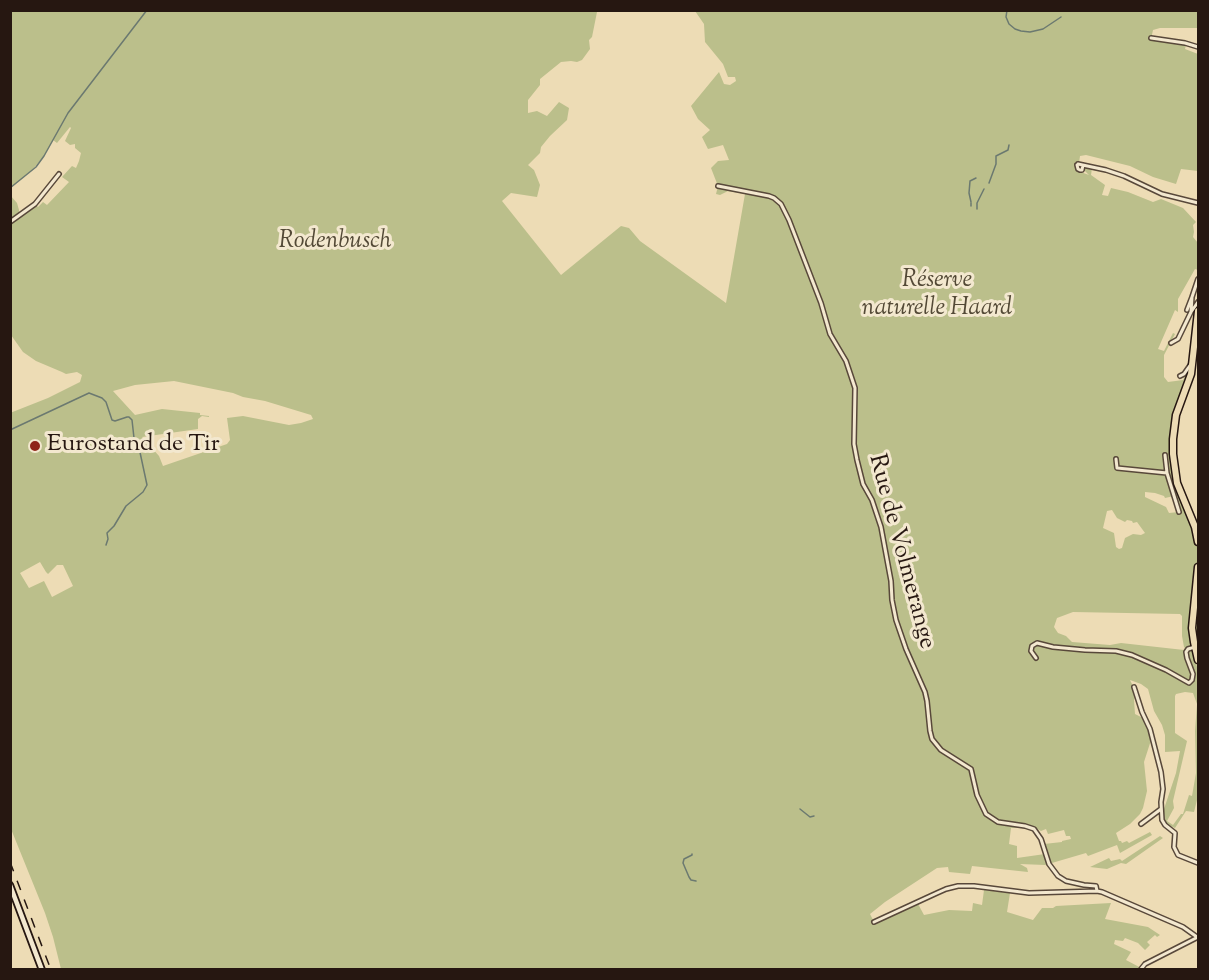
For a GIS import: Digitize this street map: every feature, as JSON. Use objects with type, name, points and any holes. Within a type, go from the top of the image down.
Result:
[{"type":"main road","points":[[1195,311],[1194,360],[1190,381],[1174,422],[1173,439],[1174,465],[1181,494],[1198,542]]},
{"type":"main road","points":[[1198,567],[1192,617],[1198,660]]},
{"type":"main road","points":[[10,885],[42,969]]},
{"type":"street","points":[[1151,38],[1198,47]]},
{"type":"street","points":[[1078,164],[1080,170],[1083,165],[1106,170],[1162,194],[1198,203]]},
{"type":"street","points":[[10,222],[35,204],[59,174]]},
{"type":"street","name":"Rue de Volmerange","points":[[718,186],[769,196],[781,204],[821,303],[830,334],[846,361],[855,388],[856,460],[863,484],[872,500],[881,527],[896,620],[906,650],[925,692],[932,739],[940,750],[971,770],[977,795],[986,814],[998,822],[1034,829],[1041,839],[1049,864],[1058,876],[1084,885],[1096,886],[1097,891]]},
{"type":"street","points":[[1186,310],[1198,279]]},
{"type":"street","points":[[1192,297],[1195,311]]},
{"type":"street","points":[[1171,343],[1178,339],[1198,302]]},
{"type":"street","points":[[1180,376],[1194,360]]},
{"type":"street","points":[[1165,455],[1167,473],[1179,512]]},
{"type":"street","points":[[1116,459],[1117,468],[1167,473]]},
{"type":"street","points":[[1166,466],[1174,465]]},
{"type":"street","points":[[1036,658],[1031,651],[1032,646],[1037,643],[1085,651],[1116,651],[1132,655],[1189,683],[1192,681],[1193,674],[1186,652],[1195,647]]},
{"type":"street","points":[[1134,687],[1140,708],[1150,729],[1161,772],[1162,820],[1175,833],[1174,847],[1177,853],[1198,862]]},
{"type":"street","points":[[1141,824],[1161,809]]},
{"type":"street","points":[[874,922],[936,892],[958,886],[1029,893],[1097,891],[1171,921],[1198,937],[1145,964],[1141,969]]},
{"type":"green space","points":[[593,10],[597,12],[592,37],[589,40],[590,49],[582,60],[561,62],[540,79],[540,85],[528,100],[528,113],[537,111],[547,116],[559,102],[569,108],[567,120],[550,136],[541,147],[540,153],[528,165],[534,170],[540,185],[537,197],[511,193],[502,201],[561,275],[621,226],[629,228],[640,241],[726,303],[745,194],[728,191],[720,195],[716,194],[718,186],[711,168],[718,161],[729,160],[723,145],[708,149],[702,137],[710,130],[698,119],[691,106],[719,72],[724,84],[730,85],[736,81],[735,77],[728,77],[723,64],[705,42],[704,24],[695,11],[1198,11],[1198,28],[1160,28],[1153,30],[1151,39],[1186,45],[1185,49],[1198,54],[1198,171],[1181,169],[1176,184],[1153,177],[1130,166],[1086,155],[1080,156],[1079,163],[1076,165],[1078,171],[1089,175],[1083,169],[1084,166],[1092,168],[1091,175],[1105,185],[1102,195],[1108,196],[1111,188],[1153,202],[1161,199],[1183,208],[1196,222],[1193,225],[1193,237],[1198,243],[1198,270],[1195,269],[1178,299],[1178,312],[1175,310],[1158,349],[1164,351],[1173,333],[1175,334],[1164,355],[1164,377],[1168,382],[1183,380],[1191,365],[1176,415],[1174,465],[1198,538],[1198,650],[1193,650],[1198,671],[1198,796],[1194,812],[1186,811],[1175,828],[1164,821],[1163,812],[1176,773],[1180,751],[1165,752],[1165,735],[1154,711],[1148,689],[1130,680],[1136,692],[1135,714],[1145,719],[1152,737],[1144,762],[1147,791],[1143,808],[1130,824],[1116,833],[1122,843],[1127,841],[1129,843],[1150,832],[1152,835],[1120,853],[1117,845],[1088,856],[1086,853],[1045,865],[1020,864],[1027,868],[1028,872],[972,866],[970,874],[949,872],[948,867],[937,868],[870,914],[874,922],[917,902],[924,915],[949,910],[972,911],[973,903],[982,905],[984,890],[1010,893],[1007,912],[1033,920],[1042,908],[1111,903],[1105,919],[1148,927],[1160,935],[1157,937],[1155,935],[1147,942],[1150,945],[1145,950],[1138,943],[1125,938],[1123,941],[1115,940],[1114,944],[1131,952],[1126,960],[1143,969],[61,969],[45,913],[11,829],[10,413],[80,382],[82,375],[77,372],[66,374],[36,361],[23,352],[11,335],[10,195],[17,203],[19,216],[35,204],[38,207],[43,202],[47,205],[69,182],[62,177],[72,166],[76,168],[81,153],[75,148],[75,144],[70,145],[65,141],[70,127],[57,143],[53,140],[33,169],[11,188],[10,11]],"holes":[[[174,381],[265,401],[311,415],[313,419],[289,425],[243,416],[227,418],[230,440],[227,444],[163,466],[159,456],[142,437],[198,429],[198,419],[202,416],[209,416],[162,409],[135,415],[113,391],[135,385]],[[1145,492],[1155,493],[1165,498],[1174,496],[1179,512],[1169,513],[1166,507],[1145,497]],[[1112,510],[1117,518],[1125,522],[1127,520],[1137,522],[1145,533],[1133,534],[1125,538],[1122,548],[1119,549],[1116,547],[1114,533],[1103,528],[1107,511]],[[40,562],[48,574],[57,565],[63,565],[73,586],[52,597],[44,581],[29,588],[20,573]],[[1073,612],[1180,614],[1185,648],[1184,650],[1121,643],[1110,645],[1072,642],[1066,636],[1058,633],[1054,627],[1057,618]],[[1185,692],[1193,693],[1197,704],[1196,773],[1192,796],[1189,795],[1183,814],[1173,825],[1167,821],[1174,808],[1173,801],[1187,741],[1175,733],[1175,696]],[[1032,826],[1041,831],[1046,829],[1048,834],[1064,830],[1066,836],[1070,836],[1071,839],[1044,844],[1045,854],[1017,858],[1017,846],[1009,844],[1011,828]]]},
{"type":"green space","points":[[1160,836],[1163,838],[1126,864],[1121,863],[1107,869],[1090,867],[1109,858],[1111,861],[1120,859],[1122,861]]},
{"type":"waterway","points":[[10,188],[36,167],[68,113],[147,10]]},
{"type":"waterway","points":[[1007,10],[1006,17],[1009,24],[1021,31],[1030,32],[1043,29],[1061,17]]},
{"type":"waterway","points":[[989,183],[996,164],[996,156],[1008,150],[1009,145]]},
{"type":"waterway","points":[[971,202],[970,181],[976,178]]},
{"type":"waterway","points":[[977,209],[977,203],[984,189]]},
{"type":"waterway","points":[[10,430],[89,393],[106,402],[112,420],[127,417],[132,420],[134,438],[138,443],[147,485],[143,492],[126,506],[107,533],[106,545]]},
{"type":"waterway","points":[[800,809],[810,817],[814,816]]},
{"type":"waterway","points":[[692,854],[684,859],[683,863],[691,880],[696,881]]},
{"type":"railway","points":[[10,862],[51,970]]},
{"type":"place","name":"Eurostand de Tir","points":[[35,446]]},
{"type":"park label","name":"Rodenbusch","points":[[335,243]]},
{"type":"park label","name":"Réserve naturelle Haard","points":[[937,296]]}]
